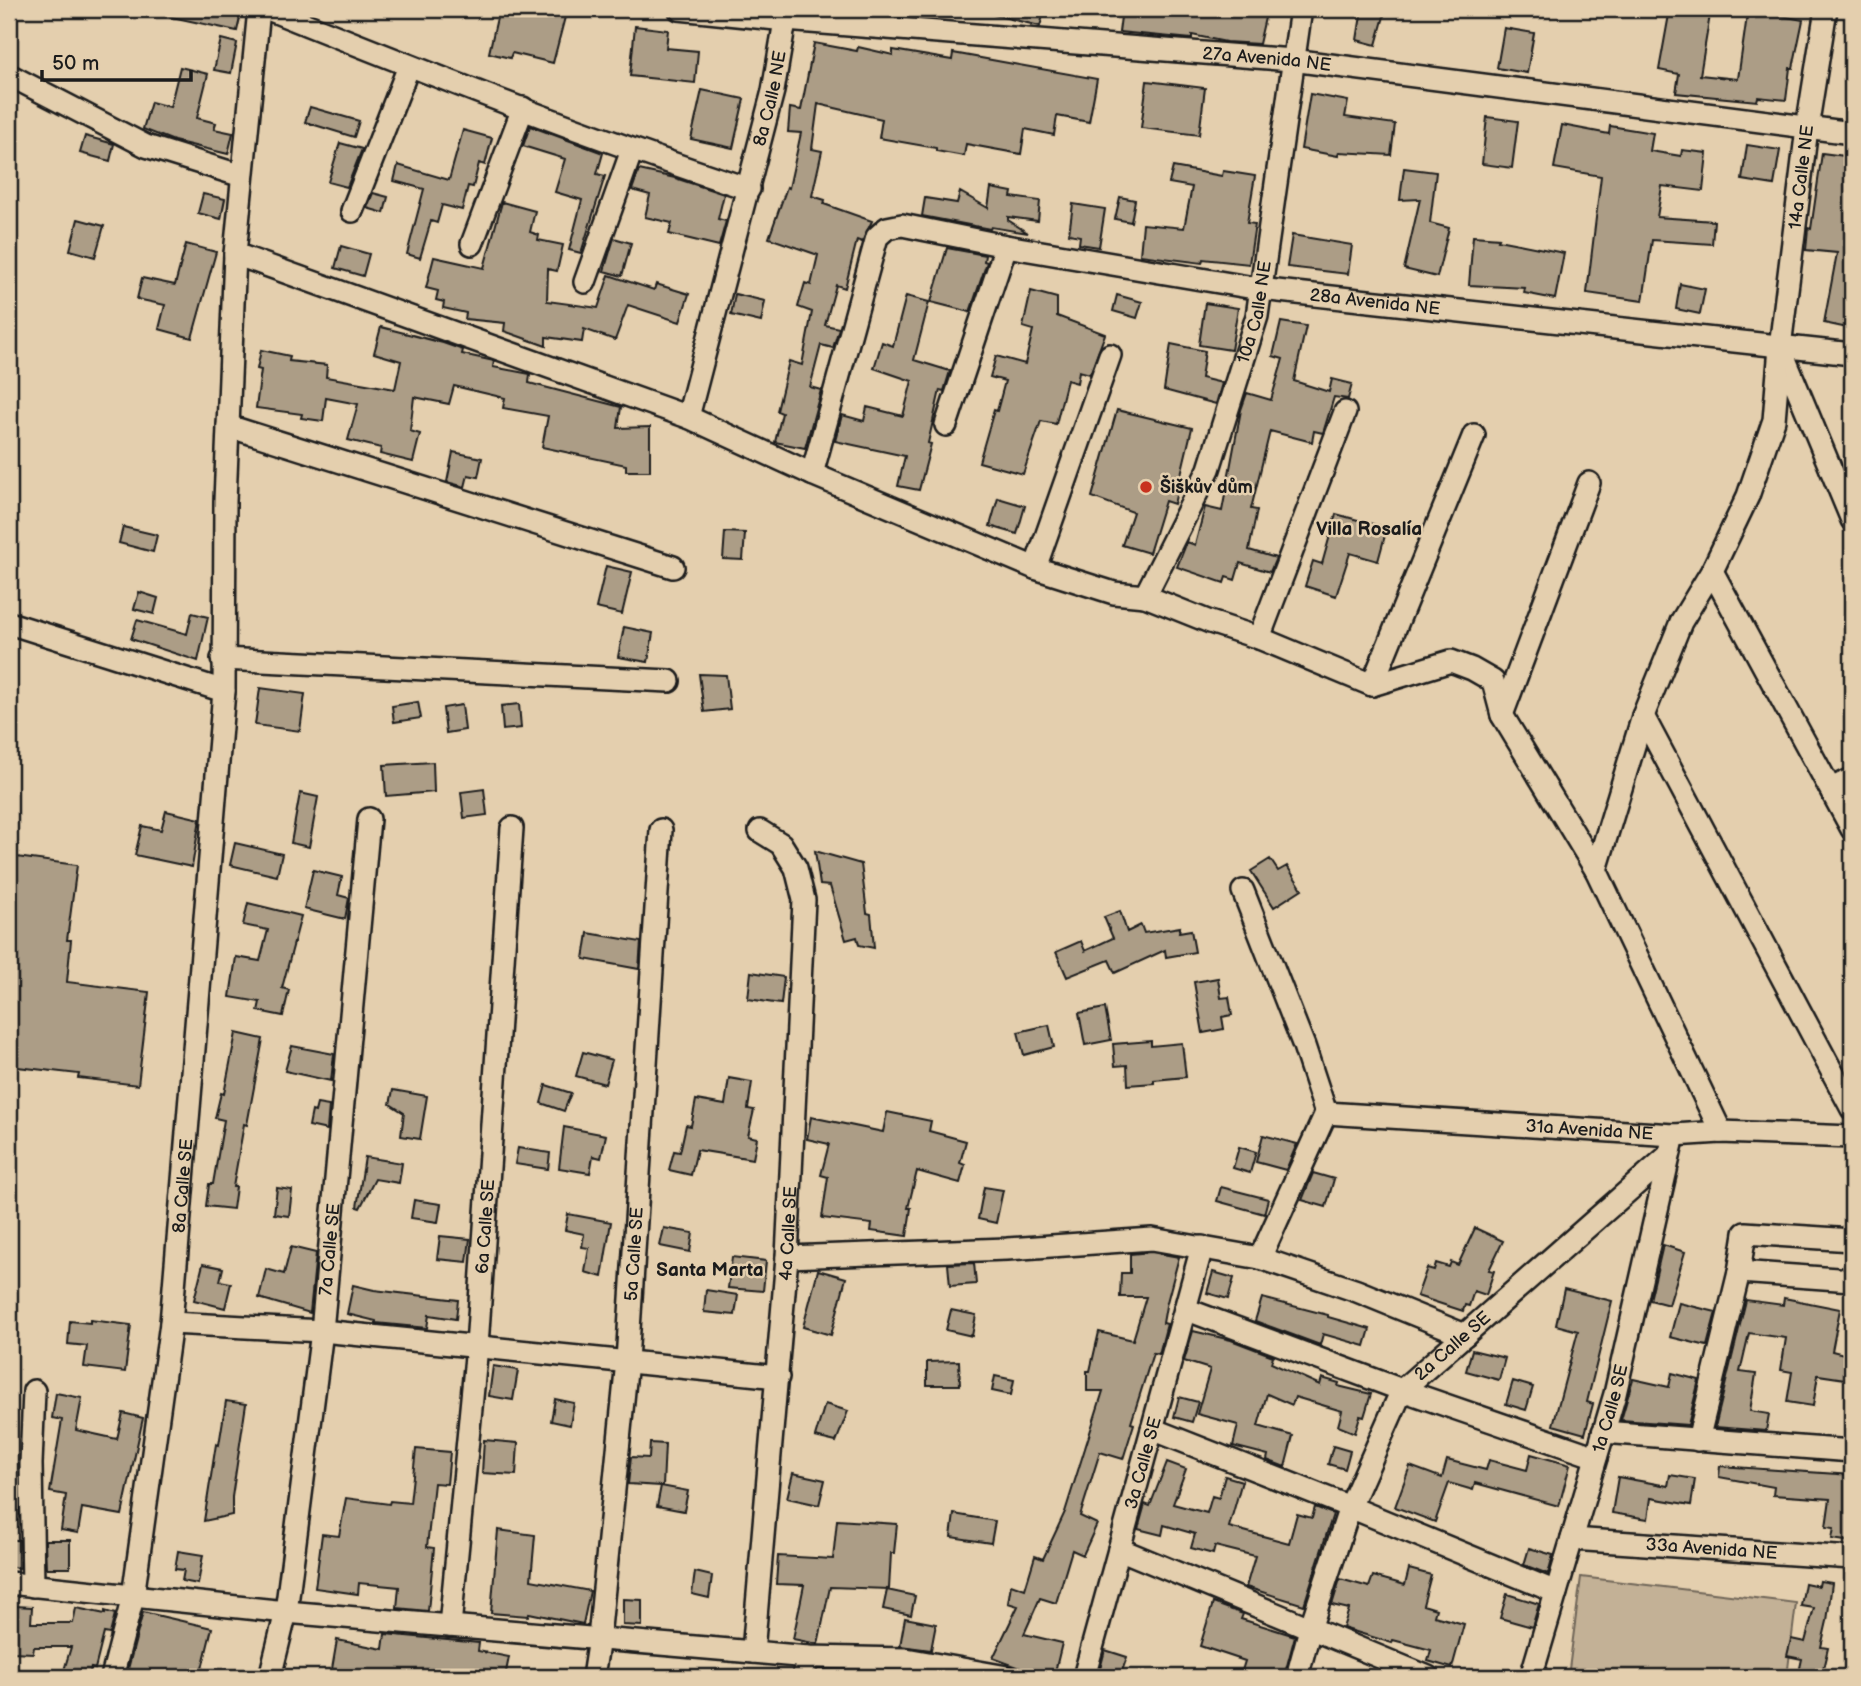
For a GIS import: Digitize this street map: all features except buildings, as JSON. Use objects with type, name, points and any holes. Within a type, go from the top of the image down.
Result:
[{"type":"street","name":"8a Calle SE","points":[[112,1677],[133,1597],[171,1323],[224,691],[222,659],[235,254],[258,9]]},
{"type":"street","points":[[268,9],[409,66],[632,150],[749,188]]},
{"type":"street","name":"27a Avenida NE","points":[[679,9],[786,14],[1292,60],[1852,133]]},
{"type":"street","name":"10a Calle NE","points":[[1145,596],[1209,469],[1257,316],[1301,9]]},
{"type":"street","name":"14a Calle NE","points":[[1596,870],[1643,716],[1682,622],[1712,571],[1748,496],[1774,420],[1780,347],[1807,128],[1826,9]]},
{"type":"street","name":"8a Calle NE","points":[[688,417],[774,91],[786,14]]},
{"type":"street","points":[[352,211],[409,66]]},
{"type":"street","points":[[9,75],[146,146],[242,176]]},
{"type":"street","points":[[472,244],[523,108]]},
{"type":"street","points":[[584,282],[632,150]]},
{"type":"street","name":"28a Avenida NE","points":[[812,474],[877,237],[887,228],[902,225],[1006,246],[1260,289],[1852,354]]},
{"type":"street","points":[[946,425],[1006,246]]},
{"type":"street","points":[[235,254],[688,417],[812,474],[1035,568],[1114,593],[1145,596],[1259,638],[1372,685],[1451,662],[1472,669],[1493,681],[1503,715],[1596,870],[1721,1132]]},
{"type":"street","points":[[1780,347],[1852,520]]},
{"type":"street","points":[[1035,568],[1110,355]]},
{"type":"street","points":[[1259,638],[1345,412]]},
{"type":"street","points":[[228,426],[673,567]]},
{"type":"street","points":[[1372,685],[1474,435]]},
{"type":"street","points":[[1503,715],[1589,483]]},
{"type":"street","points":[[1712,571],[1852,829]]},
{"type":"street","points":[[9,623],[224,691]]},
{"type":"street","points":[[222,659],[669,681]]},
{"type":"street","points":[[1643,716],[1852,1109]]},
{"type":"street","points":[[1830,789],[1852,779]]},
{"type":"street","name":"7a Calle SE","points":[[270,1677],[286,1612],[322,1331],[369,820]]},
{"type":"street","name":"6a Calle SE","points":[[450,1626],[477,1346],[512,828]]},
{"type":"street","name":"5a Calle SE","points":[[593,1677],[627,1361],[662,830]]},
{"type":"street","name":"4a Calle SE","points":[[752,1652],[787,1257],[804,900],[796,868],[781,844],[760,831]]},
{"type":"street","points":[[1243,891],[1304,1046],[1326,1113],[1260,1258]]},
{"type":"street","name":"31a Avenida NE","points":[[1326,1113],[1671,1145],[1721,1132],[1852,1137]]},
{"type":"street","name":"2a Calle SE","points":[[1297,1677],[1350,1507],[1402,1390],[1671,1145]]},
{"type":"street","name":"1a Calle SE","points":[[1531,1677],[1615,1394],[1671,1145]]},
{"type":"street","points":[[1698,1440],[1739,1272],[1745,1233],[1852,1240]]},
{"type":"street","points":[[787,1257],[994,1249],[1152,1239],[1260,1258],[1357,1291],[1465,1335]]},
{"type":"street","name":"3a Calle SE","points":[[1084,1677],[1202,1247]]},
{"type":"street","points":[[1739,1272],[1852,1280]]},
{"type":"street","points":[[1185,1308],[1402,1390],[1596,1457]]},
{"type":"street","points":[[171,1323],[322,1331],[778,1377]]},
{"type":"street","points":[[33,1586],[31,1464],[34,1391]]},
{"type":"street","points":[[1152,1429],[1556,1592]]},
{"type":"street","points":[[1603,1432],[1852,1451]]},
{"type":"street","name":"33a Avenida NE","points":[[1572,1539],[1852,1558]]},
{"type":"street","points":[[1119,1549],[1428,1677]]},
{"type":"street","points":[[9,1583],[286,1612],[752,1652],[806,1667],[906,1659],[1007,1677]]},
{"type":"shaded area","points":[[1581,1577],[1796,1603],[1787,1677],[1568,1677]]},
{"type":"place","name":"Šiškův dům","points":[[1146,487]]},
{"type":"district","name":"Villa Rosalía","points":[[1369,529]]},
{"type":"district","name":"Santa Marta","points":[[710,1270]]}]
